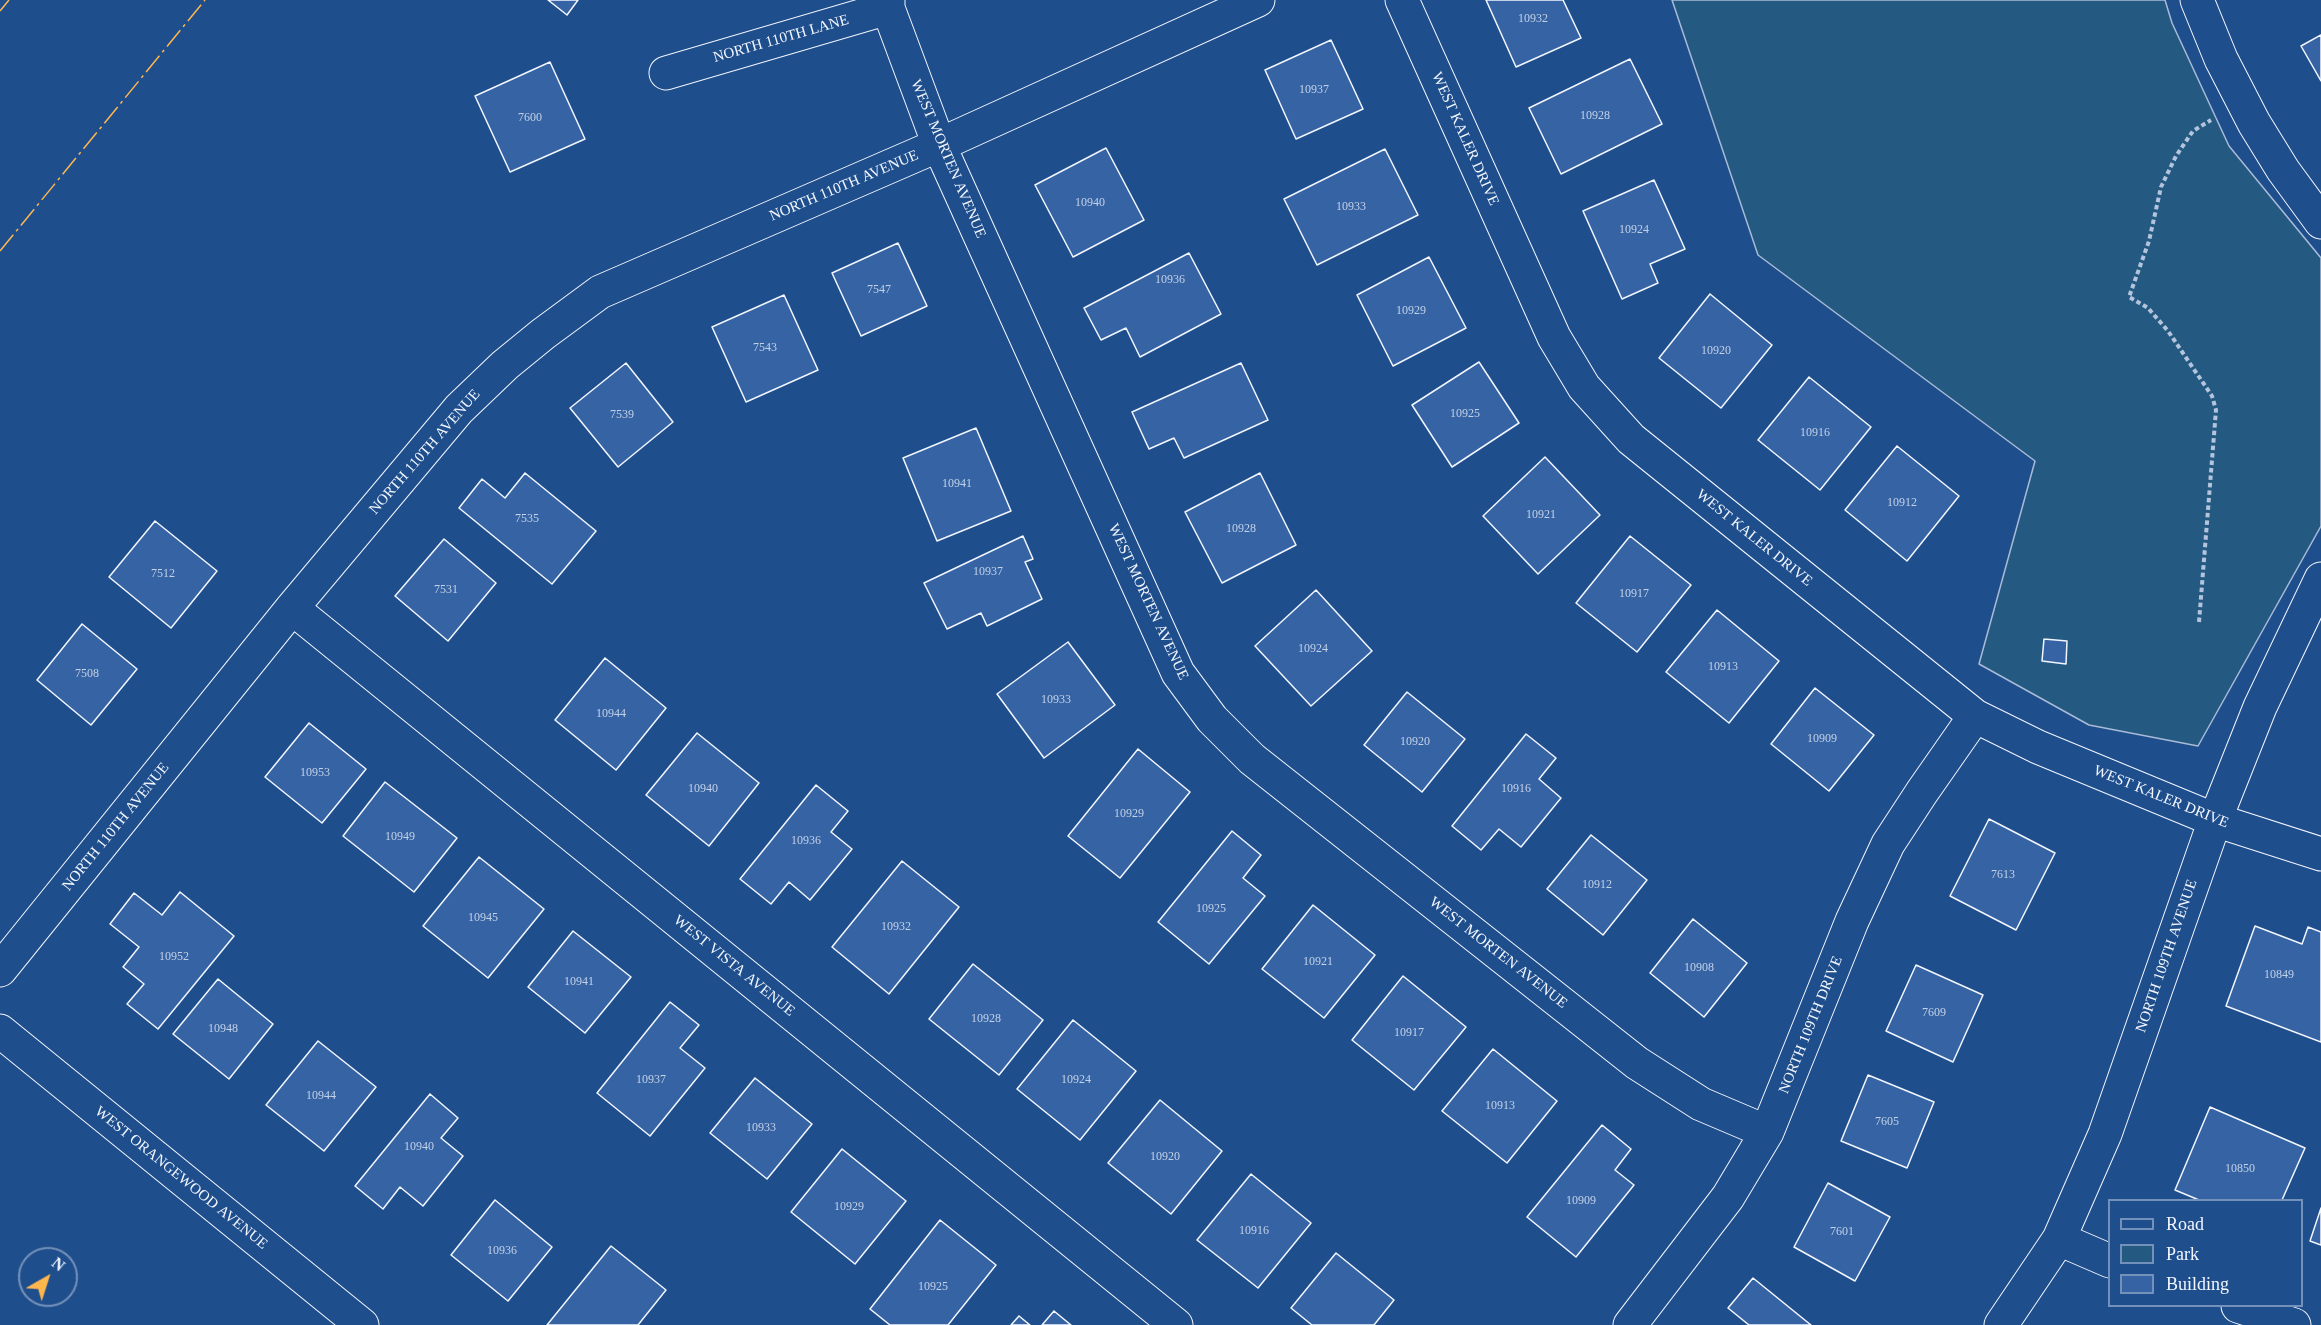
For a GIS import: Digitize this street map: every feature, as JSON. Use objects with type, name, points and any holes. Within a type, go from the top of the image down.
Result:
[{"type":"street","name":"NORTH 110TH AVENUE","points":[[0,970],[292,608],[459,409],[505,365],[600,292],[939,145],[1258,0]]},
{"type":"street","name":"WEST KALER DRIVE","points":[[1402,0],[1554,337],[1584,387],[1631,439],[1975,716],[2038,747],[2215,820],[2321,854]]},
{"type":"street","points":[[2197,0],[2221,59],[2242,99],[2283,170],[2321,222]]},
{"type":"street","name":"WEST MORTEN AVENUE","points":[[888,4],[939,145],[1178,673],[1212,719],[1252,759],[1638,1063],[1701,1104],[1767,1132]]},
{"type":"street","name":"NORTH 110TH LANE","points":[[666,73],[888,4]]},
{"type":"street","name":"NORTH 109TH AVENUE","points":[[2001,1325],[2059,1239],[2104,1134],[2215,820],[2260,707],[2321,579]]},
{"type":"street","name":"WEST VISTA AVENUE","points":[[292,608],[1176,1325]]},
{"type":"street","name":"NORTH 109TH DRIVE","points":[[1630,1325],[1728,1197],[1767,1132],[1852,921],[1888,844],[1975,716]]},
{"type":"street","name":"WEST ORANGEWOOD AVENUE","points":[[0,1032],[362,1325]]},
{"type":"street","points":[[2059,1239],[2108,1261]]},
{"type":"street","points":[[2244,1307],[2294,1325]]},
{"type":"path","points":[[2199,622],[2216,410],[2212,396],[2169,331],[2148,308],[2129,297],[2149,241],[2162,187],[2176,156],[2193,131],[2242,99]]},
{"type":"green space","points":[[1672,0],[2165,0],[2172,23],[2229,146],[2321,258],[2321,526],[2198,746],[2089,725],[1979,664],[2035,461],[1758,255]]},
{"type":"building","points":[[548,0],[578,0],[567,15]]},
{"type":"building","points":[[1486,0],[1563,0],[1581,38],[1516,67]]},
{"type":"building","points":[[2321,35],[2321,81],[2301,46]]},
{"type":"building","points":[[1331,40],[1363,109],[1296,139],[1265,70]]},
{"type":"building","points":[[1630,59],[1662,124],[1561,174],[1529,108]]},
{"type":"building","points":[[550,62],[585,139],[510,172],[475,96]]},
{"type":"building","points":[[1106,148],[1144,220],[1073,257],[1035,185]]},
{"type":"building","points":[[1385,149],[1418,215],[1317,265],[1284,199]]},
{"type":"building","points":[[1654,180],[1685,249],[1650,264],[1658,283],[1622,299],[1583,211]]},
{"type":"building","points":[[898,243],[927,306],[861,336],[832,273]]},
{"type":"building","points":[[1189,253],[1221,314],[1140,357],[1126,328],[1101,340],[1084,308]]},
{"type":"building","points":[[1429,257],[1466,328],[1393,366],[1357,295]]},
{"type":"building","points":[[1710,294],[1772,345],[1721,408],[1659,358]]},
{"type":"building","points":[[784,295],[818,370],[746,402],[712,327]]},
{"type":"building","points":[[1479,362],[1519,423],[1452,467],[1412,405]]},
{"type":"building","points":[[626,363],[673,422],[618,467],[570,408]]},
{"type":"building","points":[[1241,363],[1268,420],[1184,458],[1174,438],[1149,449],[1132,412]]},
{"type":"building","points":[[1809,377],[1871,427],[1820,490],[1758,440]]},
{"type":"building","points":[[976,428],[1011,511],[937,541],[903,458]]},
{"type":"building","points":[[1897,446],[1959,496],[1907,561],[1845,510]]},
{"type":"building","points":[[1545,457],[1600,515],[1538,574],[1483,516]]},
{"type":"building","points":[[525,473],[596,531],[552,584],[459,508],[482,479],[505,498]]},
{"type":"building","points":[[1260,473],[1296,545],[1222,583],[1185,512]]},
{"type":"building","points":[[155,521],[217,571],[171,628],[109,577]]},
{"type":"building","points":[[1023,536],[1033,559],[1025,562],[1042,599],[987,626],[981,613],[947,629],[924,583]]},
{"type":"building","points":[[1630,536],[1691,585],[1637,652],[1576,603]]},
{"type":"building","points":[[444,539],[496,583],[448,641],[395,596]]},
{"type":"building","points":[[1316,590],[1372,651],[1311,706],[1255,646]]},
{"type":"building","points":[[1717,610],[1779,661],[1729,723],[1666,672]]},
{"type":"building","points":[[82,624],[137,669],[91,725],[37,680]]},
{"type":"building","points":[[2044,639],[2067,641],[2066,664],[2042,661]]},
{"type":"building","points":[[1068,642],[1115,705],[1044,758],[997,694]]},
{"type":"building","points":[[605,658],[666,708],[616,770],[555,720]]},
{"type":"building","points":[[1815,688],[1874,735],[1829,791],[1771,744]]},
{"type":"building","points":[[1407,692],[1465,739],[1422,792],[1364,745]]},
{"type":"building","points":[[309,723],[366,769],[322,823],[265,777]]},
{"type":"building","points":[[697,733],[759,783],[709,846],[646,795]]},
{"type":"building","points":[[1526,734],[1556,758],[1539,779],[1561,798],[1521,847],[1499,829],[1481,850],[1452,826]]},
{"type":"building","points":[[1138,749],[1190,792],[1120,878],[1068,836]]},
{"type":"building","points":[[385,782],[457,838],[414,892],[343,836]]},
{"type":"building","points":[[816,785],[848,811],[831,832],[852,849],[810,900],[789,882],[771,904],[740,879]]},
{"type":"building","points":[[1989,819],[2055,853],[2016,930],[1950,896]]},
{"type":"building","points":[[1232,831],[1261,855],[1243,878],[1265,896],[1209,964],[1158,922]]},
{"type":"building","points":[[1591,835],[1647,880],[1603,935],[1547,889]]},
{"type":"building","points":[[479,857],[544,909],[488,978],[423,926]]},
{"type":"building","points":[[902,861],[959,907],[889,994],[832,947]]},
{"type":"building","points":[[180,892],[234,936],[158,1029],[127,1004],[144,984],[123,967],[139,947],[110,924],[134,893],[162,915]]},
{"type":"building","points":[[1313,905],[1375,955],[1324,1018],[1262,969]]},
{"type":"building","points":[[1693,919],[1747,963],[1704,1017],[1650,973]]},
{"type":"building","points":[[2255,926],[2302,944],[2308,927],[2321,932],[2321,1042],[2226,1006]]},
{"type":"building","points":[[573,931],[631,977],[585,1033],[528,987]]},
{"type":"building","points":[[973,964],[1043,1020],[999,1075],[929,1019]]},
{"type":"building","points":[[1916,965],[1983,995],[1953,1062],[1886,1031]]},
{"type":"building","points":[[1403,976],[1466,1027],[1414,1090],[1352,1040]]},
{"type":"building","points":[[218,979],[273,1024],[229,1079],[173,1034]]},
{"type":"building","points":[[670,1002],[699,1025],[680,1048],[705,1068],[650,1136],[597,1093]]},
{"type":"building","points":[[1073,1020],[1136,1071],[1080,1140],[1017,1089]]},
{"type":"building","points":[[318,1041],[376,1087],[324,1151],[266,1105]]},
{"type":"building","points":[[1493,1049],[1557,1101],[1507,1163],[1442,1111]]},
{"type":"building","points":[[1868,1075],[1934,1102],[1907,1168],[1841,1141]]},
{"type":"building","points":[[755,1078],[812,1124],[767,1179],[710,1133]]},
{"type":"building","points":[[430,1094],[458,1118],[441,1138],[463,1156],[423,1206],[400,1187],[383,1209],[355,1186]]},
{"type":"building","points":[[1160,1100],[1222,1151],[1171,1214],[1108,1163]]},
{"type":"building","points":[[2210,1107],[2305,1148],[2282,1199],[2197,1199],[2175,1190]]},
{"type":"building","points":[[1602,1125],[1631,1149],[1615,1170],[1634,1185],[1576,1257],[1527,1217]]},
{"type":"building","points":[[842,1149],[906,1201],[855,1264],[791,1212]]},
{"type":"building","points":[[1251,1174],[1311,1223],[1258,1288],[1197,1240]]},
{"type":"building","points":[[1828,1183],[1890,1217],[1855,1281],[1794,1247]]},
{"type":"building","points":[[495,1200],[552,1247],[508,1301],[451,1255]]},
{"type":"building","points":[[2321,1208],[2321,1245],[2310,1241]]},
{"type":"building","points":[[940,1220],[996,1265],[948,1325],[890,1325],[870,1309]]},
{"type":"building","points":[[611,1246],[666,1290],[638,1325],[547,1325]]},
{"type":"building","points":[[1336,1253],[1394,1300],[1374,1325],[1312,1325],[1291,1308]]},
{"type":"building","points":[[1753,1278],[1811,1325],[1749,1325],[1728,1308]]},
{"type":"building","points":[[1054,1311],[1071,1325],[1042,1325]]},
{"type":"building","points":[[1019,1316],[1030,1325],[1011,1325]]},
{"type":"power","points":[[0,11],[9,0]]},
{"type":"power","points":[[0,251],[205,0]]}]
